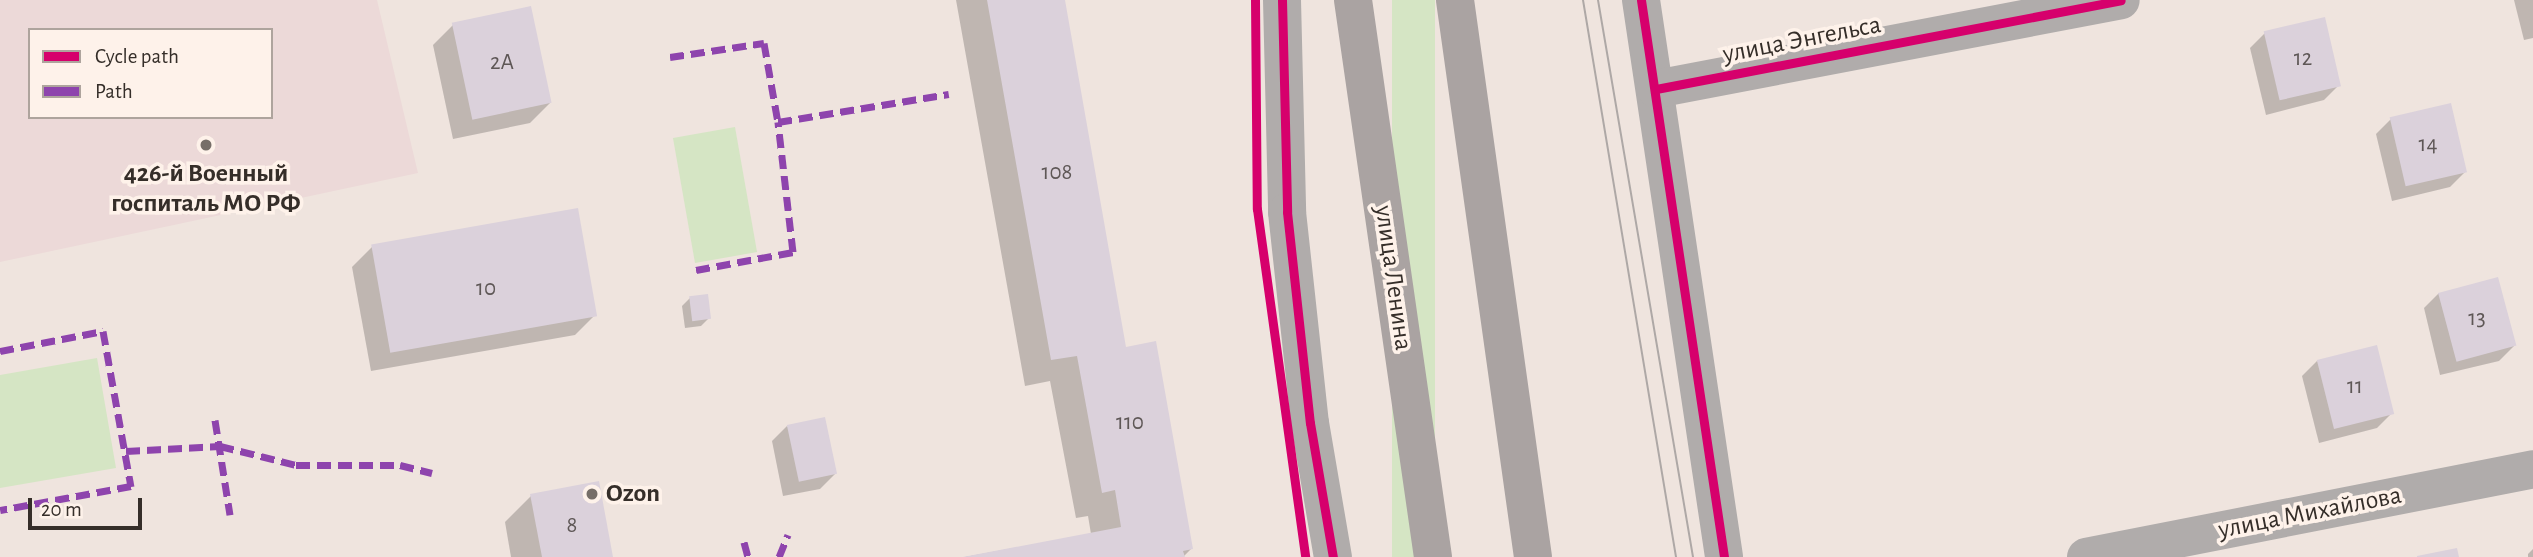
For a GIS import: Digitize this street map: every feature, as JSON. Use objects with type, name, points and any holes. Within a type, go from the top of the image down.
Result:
[{"type":"main road","name":"улица Ленина","points":[[1353,0],[1433,557]]},
{"type":"main road","points":[[1455,0],[1533,557]]},
{"type":"street","points":[[1282,0],[1287,212],[1310,423],[1333,557]]},
{"type":"street","points":[[1641,0],[1724,557]]},
{"type":"street","name":"улица Энгельса","points":[[1656,89],[2121,0]]},
{"type":"street","name":"улица Михайлова","points":[[2087,557],[2533,469]]},
{"type":"shaded area","name":"426-й Военный госпиталь МО РФ","points":[[0,0],[377,0],[418,173],[0,262]]},
{"type":"green space","points":[[1392,0],[1435,0],[1435,557],[1392,557]]},
{"type":"green space","points":[[735,127],[757,252],[695,263],[673,138]]},
{"type":"green space","points":[[97,358],[116,468],[0,488],[0,375]]},
{"type":"building","points":[[987,0],[1065,0],[1126,347],[1156,341],[1193,549],[1183,551],[1185,557],[963,557],[1121,527],[1115,490],[1102,493],[1077,356],[1051,360]]},
{"type":"building","points":[[531,6],[552,103],[472,120],[452,23]]},
{"type":"building","points":[[2325,17],[2341,86],[2280,100],[2264,31]]},
{"type":"building","points":[[2451,103],[2467,172],[2406,186],[2390,117]]},
{"type":"building","points":[[578,208],[597,316],[390,353],[371,244]]},
{"type":"building","points":[[2498,277],[2516,346],[2456,362],[2438,293]]},
{"type":"building","points":[[708,294],[711,319],[692,321],[689,296]]},
{"type":"building","points":[[2377,345],[2394,414],[2334,429],[2317,360]]},
{"type":"building","points":[[825,417],[837,474],[799,482],[787,425]]},
{"type":"building","points":[[599,481],[613,557],[542,557],[530,494]]},
{"type":"building","points":[[2457,548],[2459,557],[2417,557],[2417,556]]},
{"type":"tram line","points":[[1583,0],[1676,557]]},
{"type":"tram line","points":[[1598,0],[1693,557]]},
{"type":"marked path","points":[[670,57],[764,43],[778,122],[949,94]]},
{"type":"marked path","points":[[696,270],[793,252],[778,122]]},
{"type":"marked path","points":[[0,351],[103,331],[131,486],[0,510]]},
{"type":"marked path","points":[[215,420],[230,515]]},
{"type":"marked path","points":[[126,451],[220,446],[296,465],[400,465],[432,473]]},
{"type":"marked path","points":[[779,557],[788,535]]},
{"type":"marked path","points":[[744,542],[748,557]]},
{"type":"cycle path","points":[[1255,0],[1257,209],[1305,557]]},
{"type":"cycle path","points":[[1282,0],[1287,212],[1310,423],[1333,557]]},
{"type":"cycle path","points":[[1641,0],[1724,557]]},
{"type":"cycle path","points":[[1656,89],[2121,0]]},
{"type":"place","name":"426-й Военный госпиталь МО РФ","points":[[206,145]]},
{"type":"place","name":"Ozon","points":[[592,494]]}]
